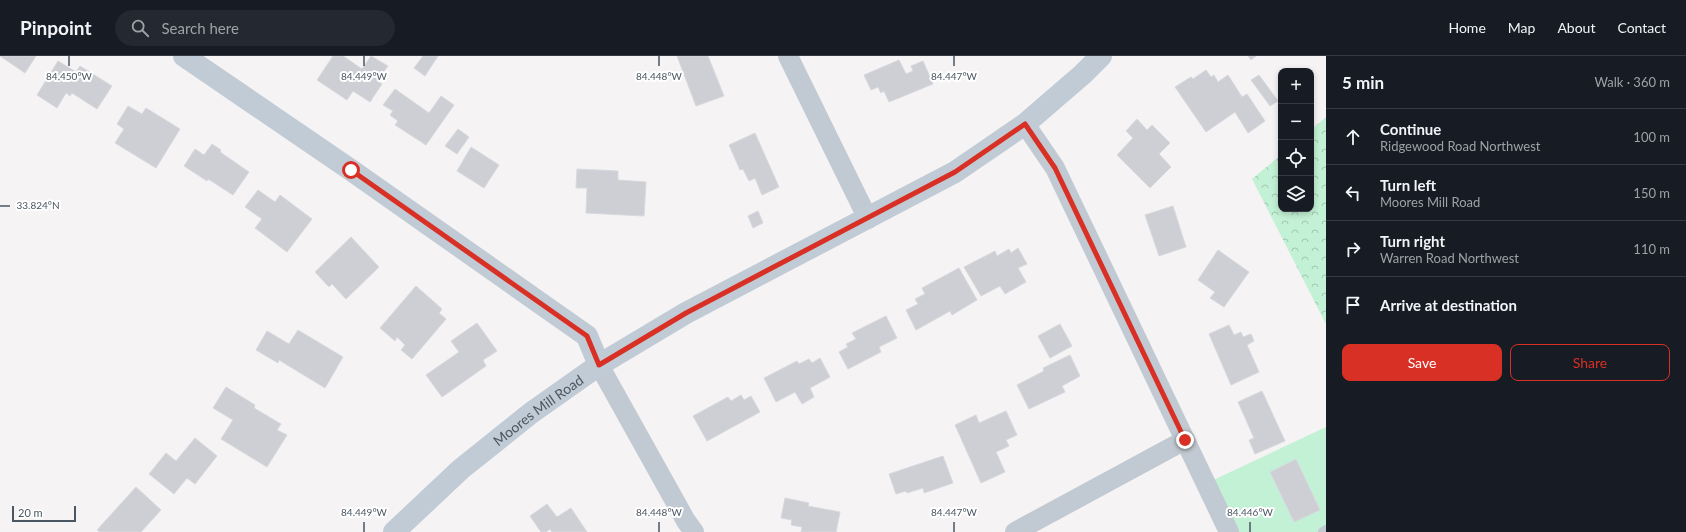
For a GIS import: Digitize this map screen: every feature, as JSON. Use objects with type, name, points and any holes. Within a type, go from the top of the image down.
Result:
[{"type":"street","points":[[184,56],[351,170],[587,336],[599,365],[686,521],[694,532]]},
{"type":"street","points":[[788,56],[868,219]]},
{"type":"street","name":"Moores Mill Road","points":[[394,532],[461,469],[531,413],[599,365],[686,313],[868,219],[955,172],[1025,124],[1083,74],[1101,56]]},
{"type":"street","points":[[1025,124],[1055,168],[1229,532]]},
{"type":"street","points":[[1015,532],[1185,440]]},
{"type":"green space","points":[[1326,117],[1326,324],[1252,179],[1278,157],[1278,212],[1314,212],[1314,127]]},
{"type":"green space","points":[[1326,427],[1326,532],[1234,532],[1209,482]]},
{"type":"building","points":[[0,56],[36,56],[25,73]]},
{"type":"building","points":[[333,56],[343,56],[362,69],[371,56],[388,66],[377,81],[382,84],[370,102],[353,91],[347,100],[317,80]]},
{"type":"building","points":[[423,56],[438,56],[425,76],[414,68]]},
{"type":"building","points":[[677,56],[708,56],[724,96],[696,106]]},
{"type":"building","points":[[1248,56],[1256,56],[1251,60]]},
{"type":"building","points":[[899,60],[906,74],[913,71],[911,66],[923,61],[933,84],[889,102],[884,91],[881,93],[878,87],[871,90],[864,75]]},
{"type":"building","points":[[58,61],[76,72],[80,66],[112,86],[97,109],[72,93],[70,96],[66,93],[57,108],[37,95]]},
{"type":"building","points":[[1206,70],[1211,77],[1214,75],[1218,82],[1228,75],[1242,97],[1247,94],[1265,121],[1248,133],[1235,112],[1206,132],[1175,87],[1191,77],[1193,79]]},
{"type":"building","points":[[1259,75],[1278,101],[1270,106],[1251,80]]},
{"type":"building","points":[[395,89],[429,113],[441,96],[454,105],[426,145],[395,125],[398,121],[390,115],[393,111],[383,105]]},
{"type":"building","points":[[128,106],[142,114],[146,108],[180,129],[156,168],[115,143],[124,129],[117,124]]},
{"type":"building","points":[[1137,119],[1147,130],[1152,125],[1170,143],[1159,154],[1171,167],[1150,188],[1117,155],[1133,138],[1126,131]]},
{"type":"building","points":[[458,129],[469,137],[457,154],[445,146]]},
{"type":"building","points":[[755,133],[779,187],[762,195],[755,178],[749,181],[743,169],[740,170],[729,145]]},
{"type":"building","points":[[212,144],[221,150],[220,152],[249,172],[233,195],[184,166],[195,149],[204,155]]},
{"type":"building","points":[[471,147],[499,165],[484,188],[457,171]]},
{"type":"building","points":[[577,169],[618,171],[618,180],[646,182],[644,216],[586,213],[587,188],[576,188]]},
{"type":"building","points":[[258,190],[275,202],[280,195],[312,219],[287,252],[255,228],[262,219],[245,207]]},
{"type":"building","points":[[1173,206],[1186,247],[1159,256],[1145,215]]},
{"type":"building","points":[[758,211],[763,223],[753,228],[748,216]]},
{"type":"building","points":[[351,237],[379,267],[346,299],[332,284],[329,287],[315,272]]},
{"type":"building","points":[[1018,248],[1027,264],[1018,268],[1026,282],[1005,294],[1000,286],[981,296],[964,267],[995,251],[997,256],[1009,249],[1011,253]]},
{"type":"building","points":[[1218,250],[1249,272],[1224,307],[1210,298],[1215,292],[1198,280]]},
{"type":"building","points":[[959,268],[977,300],[952,315],[950,311],[916,330],[906,310],[918,304],[915,299],[925,294],[922,288]]},
{"type":"building","points":[[416,286],[442,309],[439,313],[446,319],[412,359],[401,350],[405,345],[397,337],[395,341],[380,328]]},
{"type":"building","points":[[886,316],[897,338],[879,347],[881,352],[848,369],[839,352],[848,347],[846,344],[856,339],[852,333]]},
{"type":"building","points":[[477,323],[497,351],[483,360],[486,366],[442,397],[426,375],[459,352],[451,341]]},
{"type":"building","points":[[1060,324],[1072,346],[1050,358],[1038,336]]},
{"type":"building","points":[[1229,325],[1234,335],[1241,332],[1243,337],[1251,334],[1254,341],[1247,345],[1259,372],[1231,385],[1209,334]]},
{"type":"building","points":[[298,330],[343,357],[325,388],[279,360],[278,363],[256,350],[267,331],[289,344]]},
{"type":"building","points":[[1070,355],[1080,376],[1062,386],[1065,392],[1029,409],[1017,385],[1044,371],[1043,368]]},
{"type":"building","points":[[820,358],[830,377],[810,388],[814,397],[802,404],[795,392],[776,402],[764,378],[797,361],[799,364],[809,359],[812,363]]},
{"type":"building","points":[[226,387],[255,405],[254,408],[281,424],[277,430],[287,435],[267,467],[221,439],[233,420],[213,408]]},
{"type":"building","points":[[1262,391],[1285,441],[1255,454],[1249,440],[1254,438],[1238,402]]},
{"type":"building","points":[[741,395],[744,400],[751,396],[760,412],[707,441],[693,416],[728,397],[731,401]]},
{"type":"building","points":[[1006,411],[1017,435],[1006,440],[1009,446],[996,452],[1005,472],[981,483],[955,425],[976,415],[979,423]]},
{"type":"building","points":[[195,438],[217,456],[195,484],[187,478],[174,494],[149,474],[166,453],[176,461]]},
{"type":"building","points":[[943,456],[953,483],[924,493],[923,488],[907,493],[906,491],[896,494],[889,474]]},
{"type":"building","points":[[1296,459],[1320,510],[1294,522],[1270,472]]},
{"type":"building","points":[[136,487],[161,510],[141,532],[100,532],[97,530]]},
{"type":"building","points":[[785,498],[809,503],[808,506],[840,512],[836,532],[801,532],[802,527],[791,525],[792,520],[781,518]]},
{"type":"building","points":[[547,504],[557,517],[571,508],[587,532],[552,532],[550,529],[546,532],[541,532],[530,516]]},
{"type":"route","points":[[351,170],[587,336],[599,365],[686,313],[868,219],[955,172],[1025,124],[1055,168],[1185,440]]}]
